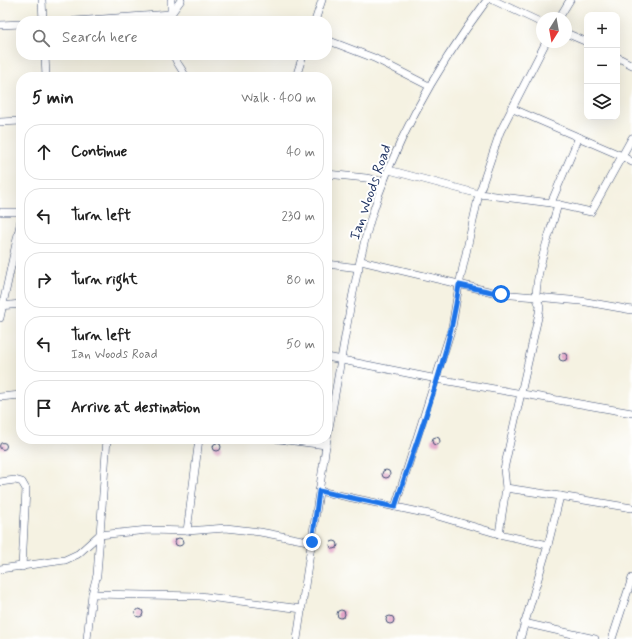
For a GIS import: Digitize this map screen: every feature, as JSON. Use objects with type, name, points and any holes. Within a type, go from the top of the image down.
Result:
[{"type":"street","points":[[42,0],[43,16]]},
{"type":"street","points":[[171,0],[171,16]]},
{"type":"street","points":[[172,16],[180,0]]},
{"type":"street","points":[[317,16],[322,0]]},
{"type":"street","name":"Ian Woods Road","points":[[332,414],[360,265],[371,220],[384,182],[405,133],[429,86],[487,0]]},
{"type":"street","points":[[493,0],[536,20]]},
{"type":"street","points":[[563,12],[570,0]]},
{"type":"street","points":[[0,25],[16,24]]},
{"type":"street","points":[[572,36],[584,41]]},
{"type":"street","points":[[332,42],[374,58],[429,86]]},
{"type":"street","points":[[395,507],[452,328],[459,285],[479,194],[500,132],[543,48]]},
{"type":"street","points":[[620,58],[632,64]]},
{"type":"street","points":[[45,60],[46,72]]},
{"type":"street","points":[[176,60],[177,65],[183,72]]},
{"type":"street","points":[[298,72],[301,60]]},
{"type":"street","points":[[512,108],[622,156],[632,162]]},
{"type":"street","points":[[0,122],[16,122]]},
{"type":"street","points":[[499,534],[506,488],[504,470],[539,313],[540,306],[536,297],[536,288],[554,204],[579,137]]},
{"type":"street","points":[[389,170],[479,194],[554,204],[591,212],[632,138]]},
{"type":"street","points":[[332,175],[366,178],[384,182]]},
{"type":"street","points":[[0,212],[16,212]]},
{"type":"street","points":[[0,318],[1,306],[16,242]]},
{"type":"street","points":[[332,264],[360,265],[501,294],[581,301],[632,310]]},
{"type":"street","points":[[1,306],[16,304]]},
{"type":"street","points":[[332,358],[437,379],[632,413]]},
{"type":"street","points":[[0,397],[16,395]]},
{"type":"street","points":[[87,639],[92,594],[97,576],[107,444]]},
{"type":"street","points":[[187,531],[198,444]]},
{"type":"street","name":"Ian Woods Road","points":[[297,639],[327,444]]},
{"type":"street","points":[[0,482],[15,480],[22,482],[26,489],[22,567]]},
{"type":"street","points":[[506,488],[632,508]]},
{"type":"street","points":[[319,491],[434,515],[499,534],[548,545]]},
{"type":"street","points":[[520,639],[548,545],[560,496]]},
{"type":"street","points":[[0,569],[65,560],[78,554],[99,535],[148,530],[187,531],[226,528],[260,532],[312,542]]},
{"type":"street","points":[[612,639],[632,581]]},
{"type":"street","points":[[92,594],[200,596],[302,609]]},
{"type":"street","points":[[524,623],[595,639]]},
{"type":"building","points":[[563,353],[566,354],[566,360],[563,361],[560,360],[559,357],[560,354]]},
{"type":"building","points":[[436,437],[439,438],[439,444],[436,445],[433,444],[432,441],[433,438]]},
{"type":"building","points":[[3,443],[6,446],[3,449],[0,446]]},
{"type":"building","points":[[214,444],[220,444],[220,450],[214,450]]},
{"type":"building","points":[[386,470],[389,471],[389,477],[386,478],[383,477],[382,474],[383,471]]},
{"type":"building","points":[[179,538],[182,539],[182,545],[179,546],[176,545],[175,542],[176,539]]},
{"type":"building","points":[[334,541],[337,542],[337,548],[334,549],[331,548],[330,545],[331,542]]},
{"type":"building","points":[[139,609],[142,610],[142,616],[139,617],[136,616],[135,613],[136,610]]},
{"type":"building","points":[[341,610],[344,611],[344,617],[341,618],[338,617],[337,614],[338,611]]},
{"type":"building","points":[[390,616],[393,617],[393,623],[390,624],[387,623],[386,620],[387,617]]},
{"type":"route","points":[[312,542],[319,491],[395,507],[446,350],[456,309],[459,285],[501,294]]}]
